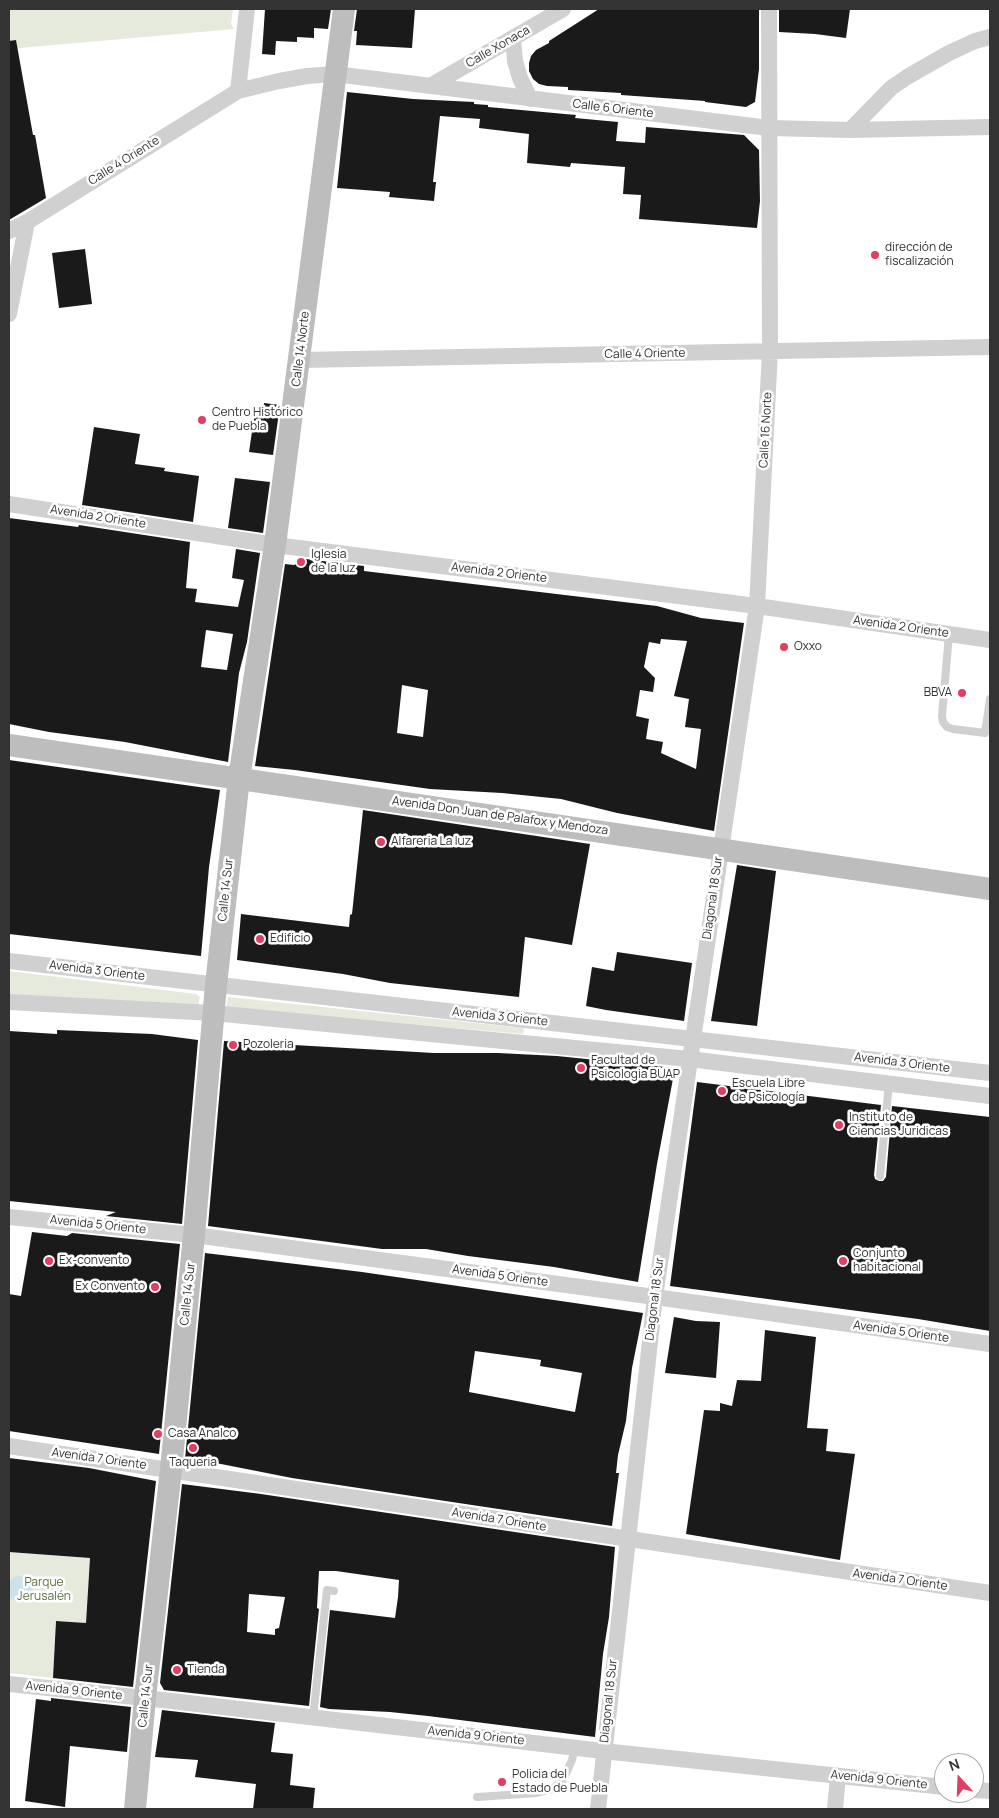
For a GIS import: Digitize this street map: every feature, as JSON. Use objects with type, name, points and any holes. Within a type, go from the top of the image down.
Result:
[{"type":"main road","name":"Calle 14 Norte","points":[[239,778],[275,545],[344,9]]},
{"type":"main road","name":"Avenida Don Juan de Palafox y Mendoza","points":[[9,745],[990,889]]},
{"type":"main road","name":"Calle 14 Sur","points":[[135,1809],[194,1235],[213,1013],[239,778]]},
{"type":"street","points":[[238,91],[247,9]]},
{"type":"street","name":"Calle Xonaca","points":[[432,85],[563,9]]},
{"type":"street","name":"Calle 16 Norte","points":[[721,848],[757,606],[770,351],[770,9]]},
{"type":"street","points":[[850,130],[891,88],[907,77],[949,52],[990,37]]},
{"type":"street","points":[[513,38],[517,70],[530,99]]},
{"type":"street","name":"Calle 6 Oriente","points":[[238,91],[279,80],[335,74],[769,128],[850,130],[990,127]]},
{"type":"street","name":"Calle 4 Oriente","points":[[9,231],[27,222],[238,91]]},
{"type":"street","points":[[9,314],[27,222]]},
{"type":"street","name":"Calle 4 Oriente","points":[[300,360],[990,347]]},
{"type":"street","name":"Avenida 2 Oriente","points":[[9,504],[275,545],[757,606],[990,640]]},
{"type":"street","name":"Diagonal 18 Sur","points":[[598,1809],[655,1297],[721,848]]},
{"type":"street","name":"Avenida 3 Oriente","points":[[9,961],[990,1073]]},
{"type":"street","name":"Avenida 3 Oriente","points":[[9,1002],[213,1013],[689,1059],[990,1096]]},
{"type":"street","points":[[939,1090],[942,1067]]},
{"type":"street","name":"Avenida 5 Oriente","points":[[9,1217],[194,1235],[990,1344]]},
{"type":"street","name":"Avenida 7 Oriente","points":[[9,1446],[990,1593]]},
{"type":"street","name":"Avenida 9 Oriente","points":[[9,1684],[604,1751],[934,1785]]},
{"type":"street","points":[[835,1809],[838,1776]]},
{"type":"lane","points":[[949,634],[943,722],[947,727],[953,729],[988,734],[990,699]]},
{"type":"lane","points":[[880,1176],[889,1083]]},
{"type":"lane","points":[[313,1717],[327,1590],[334,1591]]},
{"type":"lane","points":[[477,1797],[537,1793],[552,1789],[563,1780],[572,1760],[575,1747]]},
{"type":"green space","points":[[9,9],[233,9],[231,24],[234,29],[9,49]]},
{"type":"green space","points":[[9,971],[196,994],[200,997],[198,1005],[9,997]]},
{"type":"green space","points":[[228,997],[523,1028],[524,1030],[523,1034],[226,1008]]},
{"type":"green space","name":"Parque Jerusalén","points":[[9,1552],[90,1558],[86,1623],[56,1621],[53,1678],[9,1673]]},
{"type":"water","points":[[20,1576],[29,1580],[33,1589],[29,1598],[20,1602],[11,1598],[7,1589],[11,1580]]},
{"type":"building","points":[[265,9],[331,9],[328,29],[314,28],[314,38],[297,37],[297,42],[276,41],[275,55],[262,54]]},
{"type":"building","points":[[357,9],[415,9],[412,48],[356,45],[357,31],[354,31]]},
{"type":"building","points":[[599,9],[759,9],[759,69],[755,102],[746,107],[705,101],[568,90],[568,87],[539,84],[533,79],[529,71],[529,63],[531,56],[536,50]]},
{"type":"building","points":[[779,9],[850,9],[846,38],[779,32]]},
{"type":"building","points":[[16,40],[46,198],[9,220],[9,41]]},
{"type":"building","points":[[347,92],[413,99],[474,102],[474,104],[488,105],[488,107],[576,115],[575,118],[618,122],[616,141],[645,143],[646,127],[744,135],[759,150],[760,201],[757,228],[639,219],[641,195],[623,194],[625,167],[571,163],[570,167],[527,163],[529,134],[479,128],[480,119],[440,116],[433,182],[436,182],[434,201],[389,197],[390,192],[337,188]]},
{"type":"building","points":[[85,249],[92,304],[59,308],[52,253]]},
{"type":"building","points":[[264,403],[280,405],[273,455],[249,452],[255,411],[263,412]]},
{"type":"building","points":[[94,427],[140,434],[135,464],[165,468],[164,471],[199,476],[193,522],[82,505]]},
{"type":"building","points":[[235,478],[270,482],[263,533],[228,528]]},
{"type":"building","points":[[9,518],[78,527],[79,525],[190,542],[186,588],[197,589],[195,602],[238,607],[244,580],[232,578],[236,549],[260,553],[247,642],[239,673],[228,762],[125,742],[49,732],[9,724]],"holes":[[[206,630],[233,634],[227,670],[201,667]]]},
{"type":"building","points":[[306,559],[364,566],[364,571],[657,606],[701,618],[744,623],[714,831],[617,813],[561,799],[430,789],[255,766],[285,564],[294,565]],"holes":[[[661,639],[687,641],[674,696],[689,699],[685,727],[701,729],[696,769],[661,753],[663,742],[646,739],[649,719],[636,716],[640,690],[653,692],[655,678],[644,667],[649,642],[660,644]],[[402,685],[428,690],[423,737],[397,733]]]},
{"type":"building","points":[[9,760],[220,790],[209,867],[201,956],[9,934]]},
{"type":"building","points":[[363,810],[590,844],[572,945],[525,937],[519,997],[390,983],[343,974],[237,960],[241,914],[349,927]]},
{"type":"building","points":[[737,865],[776,871],[757,1026],[711,1021]]},
{"type":"building","points":[[617,952],[692,963],[684,1021],[586,1006],[592,967],[614,971]]},
{"type":"building","points":[[57,1030],[152,1034],[198,1040],[182,1224],[106,1216],[116,1212],[9,1201],[9,1031],[57,1034]]},
{"type":"building","points":[[224,1041],[434,1053],[498,1053],[557,1056],[675,1068],[638,1282],[554,1267],[426,1249],[382,1249],[208,1226]]},
{"type":"building","points":[[697,1082],[881,1105],[874,1175],[875,1179],[879,1181],[883,1181],[886,1177],[892,1106],[990,1117],[990,1331],[918,1319],[670,1286]]},
{"type":"building","points":[[32,1232],[67,1236],[72,1233],[180,1244],[159,1454],[9,1431],[9,1294],[21,1296]]},
{"type":"building","points":[[205,1253],[362,1272],[643,1313],[632,1368],[626,1421],[618,1455],[616,1473],[619,1473],[612,1526],[292,1478],[185,1459]],"holes":[[[475,1351],[541,1360],[540,1366],[582,1373],[575,1412],[469,1392]]]},
{"type":"building","points":[[674,1317],[696,1321],[720,1322],[716,1378],[665,1373]]},
{"type":"building","points":[[765,1330],[816,1337],[807,1428],[828,1429],[826,1451],[855,1454],[840,1560],[686,1534],[704,1410],[720,1411],[720,1403],[732,1406],[737,1380],[761,1381]]},
{"type":"building","points":[[9,1458],[89,1468],[156,1481],[133,1687],[53,1678],[56,1621],[86,1623],[90,1558],[9,1552]]},
{"type":"building","points":[[182,1484],[615,1547],[595,1737],[428,1716],[320,1707],[330,1610],[395,1618],[398,1597],[399,1580],[336,1571],[319,1571],[317,1608],[319,1609],[309,1706],[164,1690],[160,1683]],"holes":[[[249,1594],[285,1597],[279,1628],[275,1629],[275,1635],[247,1632]]]},
{"type":"building","points":[[51,1698],[131,1707],[127,1752],[70,1746],[65,1807],[25,1801],[36,1699],[51,1701]]},
{"type":"building","points":[[162,1710],[275,1723],[271,1752],[293,1754],[290,1785],[315,1788],[313,1809],[253,1809],[256,1784],[195,1777],[198,1760],[155,1757]]},
{"type":"place","name":"dirección de fiscalización","points":[[875,255]]},
{"type":"place","name":"Centro Histórico de Puebla","points":[[202,420]]},
{"type":"place","name":"Iglesia de la luz","points":[[301,562]]},
{"type":"place","name":"Oxxo","points":[[784,647]]},
{"type":"place","name":"BBVA","points":[[962,693]]},
{"type":"place","name":"Alfareria La luz","points":[[381,842]]},
{"type":"place","name":"Edificio","points":[[260,939]]},
{"type":"place","name":"Pozoleria","points":[[233,1045]]},
{"type":"place","name":"Facultad de Psicologia BUAP","points":[[581,1068]]},
{"type":"place","name":"Escuela Libre de Psicología","points":[[722,1091]]},
{"type":"place","name":"Instituto de Ciencias Juridicas","points":[[839,1125]]},
{"type":"place","name":"Ex-convento","points":[[49,1261]]},
{"type":"place","name":"Conjunto habitacional","points":[[843,1261]]},
{"type":"place","name":"Ex Convento","points":[[155,1287]]},
{"type":"place","name":"Casa Analco","points":[[158,1434]]},
{"type":"place","name":"Taqueria","points":[[193,1448]]},
{"type":"place","name":"Tienda","points":[[177,1670]]},
{"type":"place","name":"Policia del Estado de Puebla","points":[[502,1782]]}]
